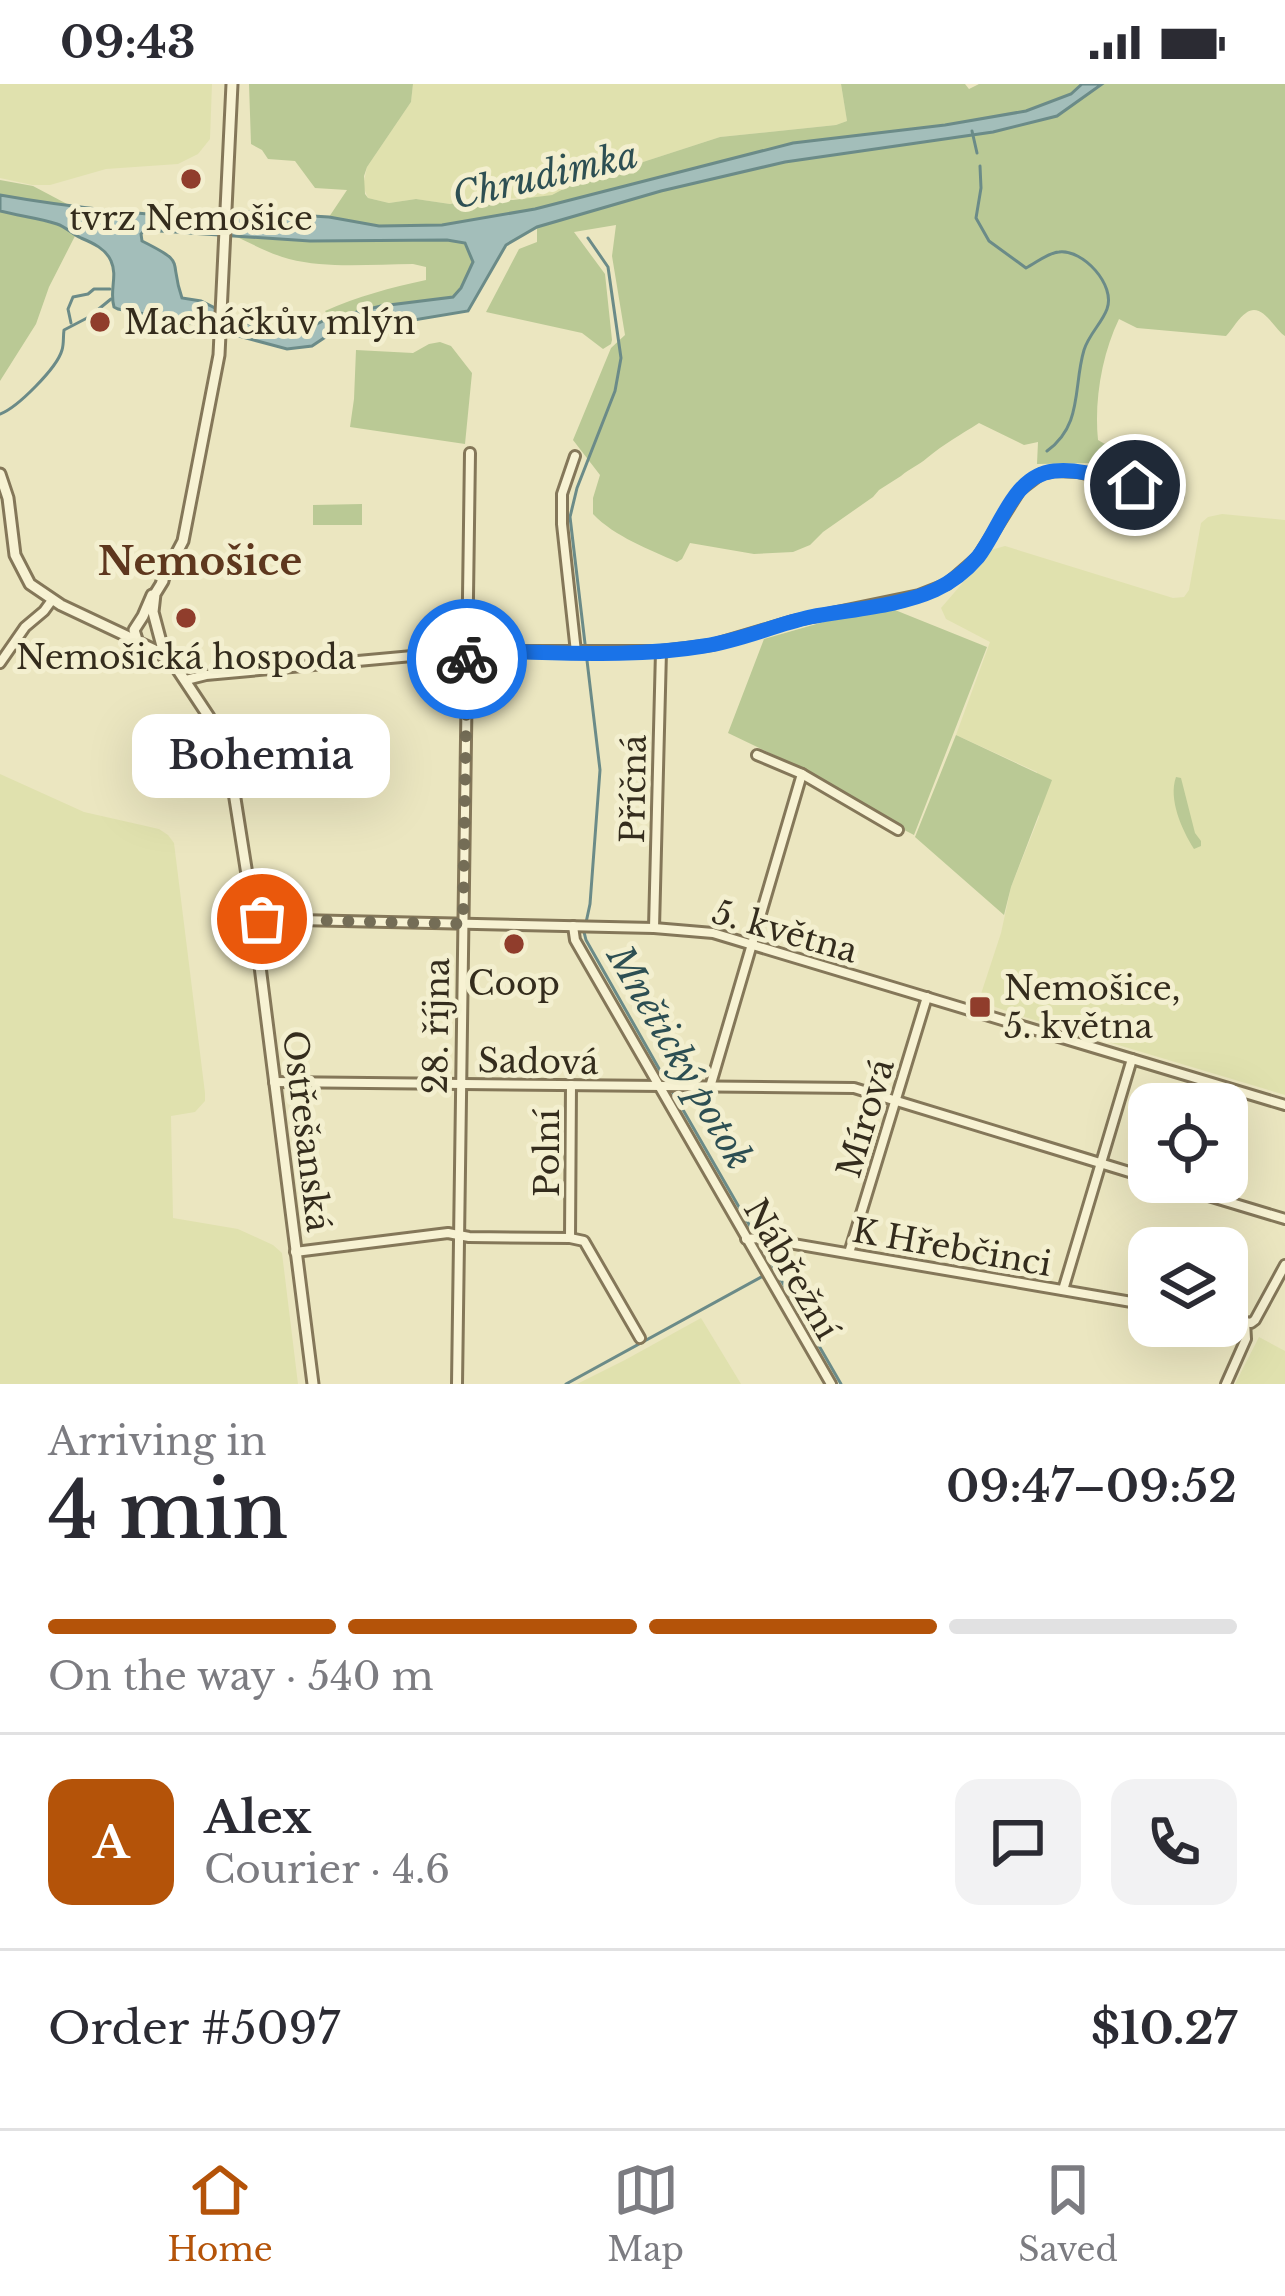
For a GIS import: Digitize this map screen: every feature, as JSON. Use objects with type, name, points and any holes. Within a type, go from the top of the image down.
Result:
[{"type":"street","points":[[142,645],[156,643],[155,597],[183,542],[220,347],[232,84]]},
{"type":"street","name":"28. října","points":[[458,1384],[470,453]]},
{"type":"street","points":[[575,456],[562,494],[576,652]]},
{"type":"street","points":[[0,474],[18,563],[30,584],[52,600],[157,651],[183,676],[467,651],[661,651],[712,645],[793,621],[932,591],[969,567],[1020,490],[1041,474],[1078,472],[1178,496]]},
{"type":"street","points":[[142,645],[134,634],[137,624],[163,581]]},
{"type":"street","points":[[0,663],[20,633],[52,600]]},
{"type":"street","points":[[99,623],[122,629],[149,620],[159,629]]},
{"type":"street","name":"Ostřešanská","points":[[159,629],[162,646],[209,717],[228,761],[254,919],[313,1384]]},
{"type":"street","name":"Příčná","points":[[654,928],[661,651]]},
{"type":"street","points":[[757,755],[814,779],[898,830]]},
{"type":"street","points":[[710,1087],[802,774]]},
{"type":"street","name":"5. května","points":[[254,919],[713,933],[1285,1105]]},
{"type":"street","name":"Nábřežní","points":[[574,926],[575,940],[666,1086],[831,1384]]},
{"type":"street","name":"Mírová","points":[[849,1253],[927,997]]},
{"type":"street","points":[[1063,1290],[1132,1059]]},
{"type":"street","name":"Sadová","points":[[274,1082],[854,1088],[1128,1171]]},
{"type":"street","name":"Polní","points":[[571,1085],[570,1238],[584,1241],[640,1338]]},
{"type":"street","points":[[1232,1203],[1285,1219]]},
{"type":"street","points":[[295,1252],[448,1233],[570,1238]]},
{"type":"street","name":"K Hřebčinci","points":[[752,1238],[1128,1301]]},
{"type":"street","points":[[1248,1322],[1257,1318],[1285,1264]]},
{"type":"street","points":[[1226,1384],[1244,1347]]},
{"type":"green space","points":[[0,84],[212,84],[210,139],[198,154],[178,164],[106,169],[50,185],[0,178]]},
{"type":"green space","points":[[249,84],[413,84],[411,102],[367,167],[365,194],[389,203],[416,199],[450,204],[552,195],[720,137],[836,125],[847,121],[841,84],[965,84],[969,89],[979,84],[1082,84],[1071,94],[1026,111],[793,143],[535,209],[442,225],[379,226],[329,217],[347,190],[315,188],[295,161],[268,159],[251,144]]},
{"type":"green space","points":[[413,84],[841,84],[847,121],[720,137],[534,198],[450,204],[368,198],[363,186],[367,167],[411,102]]},
{"type":"green space","points":[[1102,84],[1285,84],[1285,336],[1267,317],[1252,310],[1226,336],[1137,328],[1119,319],[1104,362],[1097,425],[1098,440],[1117,451],[1128,470],[1093,463],[1037,464],[1038,442],[1024,445],[979,423],[879,490],[810,545],[793,552],[754,554],[690,543],[677,562],[622,536],[593,514],[600,475],[573,440],[611,348],[625,335],[612,256],[616,225],[574,232],[605,274],[612,340],[603,349],[582,333],[486,312],[519,249],[537,242],[537,227],[661,190],[785,162],[993,132],[1057,116]]},
{"type":"green space","points":[[0,180],[33,186],[67,204],[0,195]]},
{"type":"green space","points":[[0,211],[62,225],[75,236],[36,324],[0,381]]},
{"type":"green space","points":[[237,237],[447,240],[465,243],[473,262],[453,297],[381,306],[331,319],[325,311],[426,280],[426,267],[304,262]]},
{"type":"green space","points":[[440,342],[451,346],[472,373],[465,444],[350,427],[356,350],[413,353]]},
{"type":"green space","points":[[362,504],[362,525],[313,525],[313,505]]},
{"type":"green space","points":[[1208,517],[1285,520],[1285,1095],[1018,1015],[984,1003],[980,997],[1011,887],[1039,817],[1037,772],[956,735],[990,642],[946,619],[941,608],[991,550],[1005,546],[1173,598],[1184,597],[1201,523]]},
{"type":"green space","points":[[895,610],[987,647],[914,835],[809,772],[728,733],[764,639],[827,621]]},
{"type":"green space","points":[[956,735],[1052,780],[1004,915],[915,837]]},
{"type":"green space","points":[[0,774],[84,812],[159,829],[174,843],[205,1101],[195,1112],[171,1116],[173,1218],[238,1229],[282,1253],[298,1384],[0,1384]]},
{"type":"green space","points":[[1176,777],[1181,778],[1201,841],[1194,849],[1175,804]]},
{"type":"green space","points":[[701,1318],[741,1384],[577,1384],[625,1360]]},
{"type":"green space","points":[[1259,1337],[1285,1351],[1285,1384],[1235,1384]]},
{"type":"water","points":[[1082,84],[1102,84],[1057,116],[993,132],[785,162],[537,227],[506,245],[468,311],[330,334],[312,346],[287,349],[118,309],[113,301],[113,267],[102,250],[57,224],[0,211],[0,195],[177,216],[236,220],[246,212],[329,217],[379,226],[442,225],[535,209],[793,143],[1026,111],[1071,94]],"holes":[[[145,230],[310,241],[447,240],[465,243],[473,262],[453,297],[381,306],[325,320],[290,337],[201,301],[182,298],[174,263],[142,241],[141,234]]]},
{"type":"waterway","points":[[972,131],[977,153]]},
{"type":"waterway","points":[[980,166],[976,218],[989,241],[1026,268],[1055,252],[1078,256],[1095,270],[1107,290],[1107,309],[1084,350],[1072,417],[1047,451]]},
{"type":"waterway","name":"Mnětický potok","points":[[588,238],[608,267],[621,358],[615,391],[570,517],[600,770],[584,932],[666,1081]]},
{"type":"waterway","points":[[71,323],[68,309],[73,297],[110,289]]},
{"type":"waterway","points":[[0,414],[26,396],[53,367],[62,350],[64,330],[111,299]]},
{"type":"waterway","name":"Mnětický potok","points":[[671,1089],[841,1384]]},
{"type":"waterway","points":[[566,1384],[774,1270]]},
{"type":"way so far","points":[[262,919],[463,924],[467,659]]},
{"type":"place","name":"tvrz Nemošice","points":[[191,179]]},
{"type":"place","name":"Macháčkův mlýn","points":[[100,322]]},
{"type":"place","name":"Nemošická hospoda","points":[[186,618]]},
{"type":"place","name":"Bohemia","points":[[262,919]]},
{"type":"place","name":"Coop","points":[[514,944]]},
{"type":"place","name":"Nemošice, 5. května","points":[[980,1007]]},
{"type":"district","name":"Nemošice","points":[[200,561]]},
{"type":"route","points":[[467,659],[467,651],[641,652],[700,647],[793,621],[920,596],[969,567],[1020,490],[1041,474],[1078,472],[1135,485]]},
{"type":"water label","name":"Chrudimka","points":[[545,175]]}]
